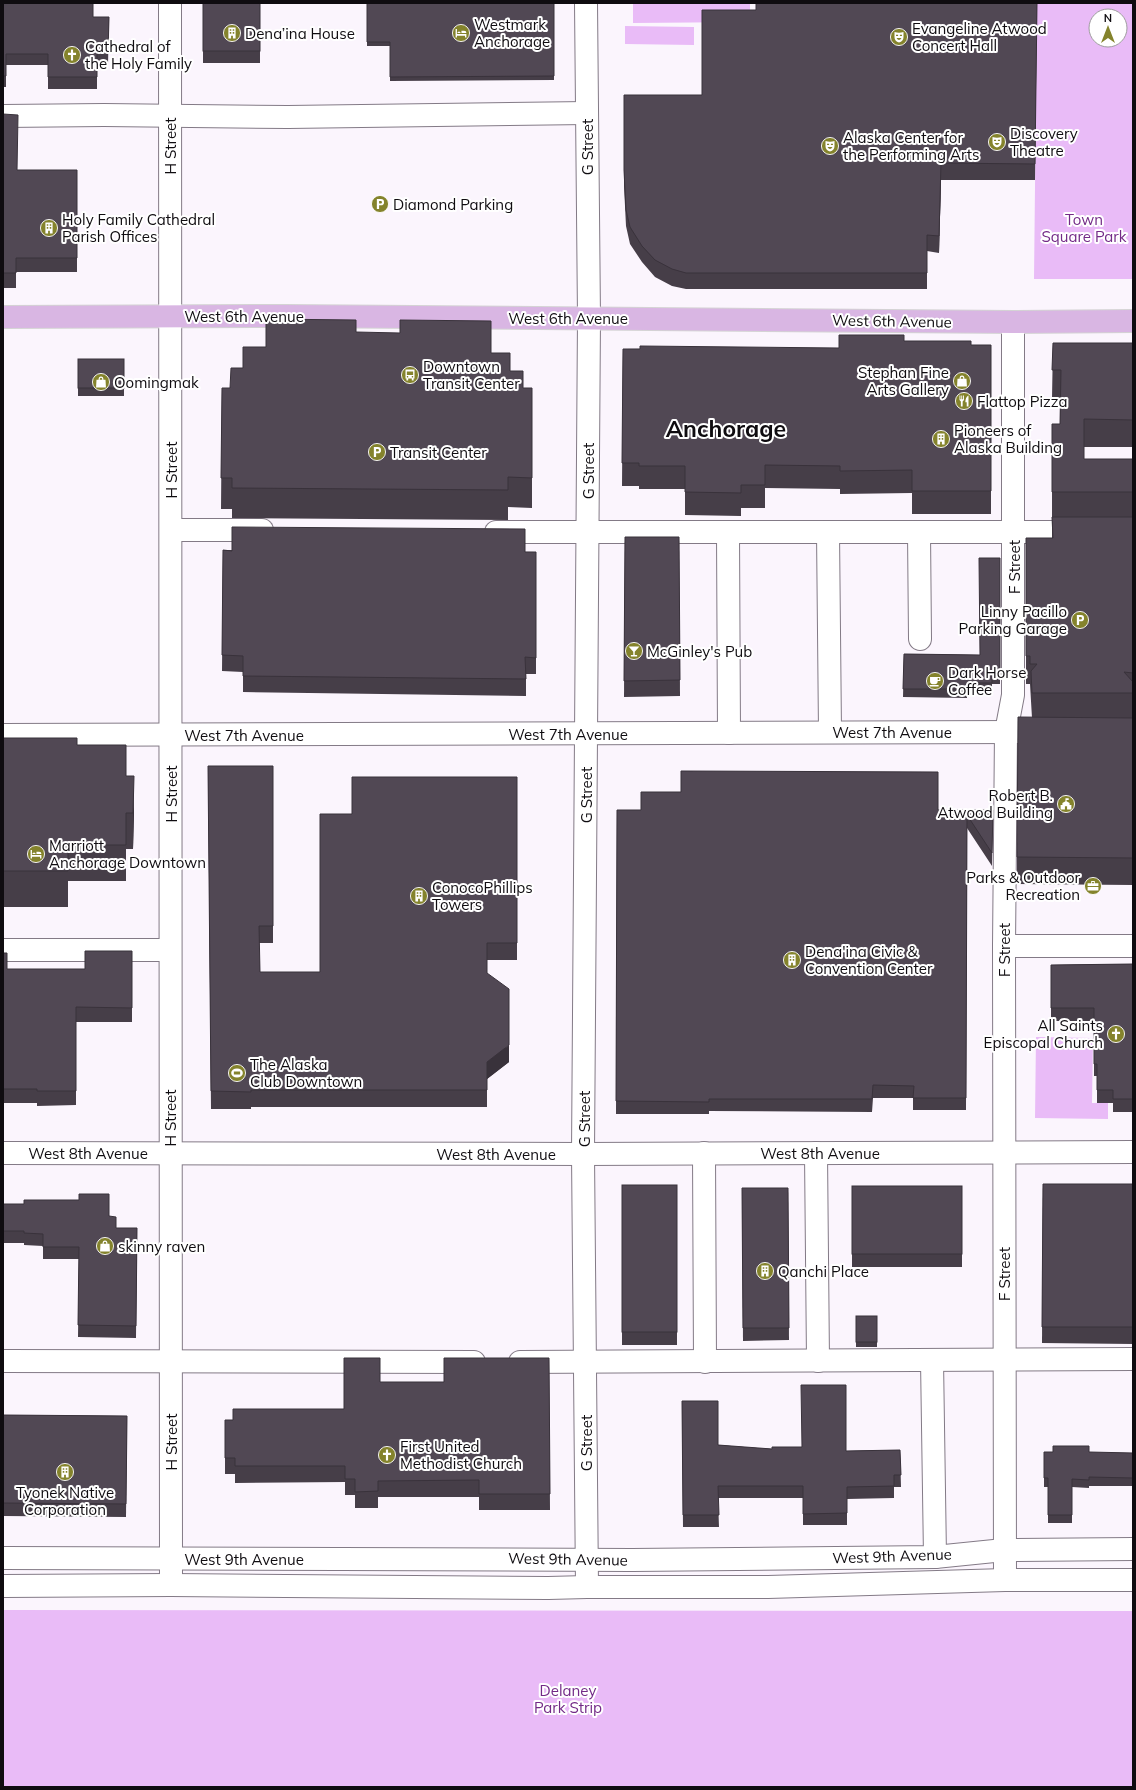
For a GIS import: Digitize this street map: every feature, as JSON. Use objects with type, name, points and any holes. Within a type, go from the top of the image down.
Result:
[{"type":"main road","name":"West 6th Avenue","points":[[3,316],[588,318],[1013,322],[1133,321]]},
{"type":"street","name":"H Street","points":[[170,3],[171,1585]]},
{"type":"street","name":"G Street","points":[[586,3],[588,318],[584,1154],[587,1587]]},
{"type":"street","points":[[3,116],[170,115],[288,117],[587,113]]},
{"type":"street","name":"F Street","points":[[1005,1580],[1003,1359],[1004,946],[1006,732],[1013,695],[1013,322]]},
{"type":"street","points":[[171,530],[285,530]]},
{"type":"street","points":[[477,532],[1133,532]]},
{"type":"street","points":[[828,532],[830,732]]},
{"type":"street","points":[[919,532],[920,639]]},
{"type":"street","points":[[728,533],[729,733]]},
{"type":"street","name":"West 7th Avenue","points":[[3,735],[171,736],[1043,732]]},
{"type":"street","points":[[1004,946],[1133,946]]},
{"type":"street","points":[[3,950],[170,950]]},
{"type":"street","name":"West 8th Avenue","points":[[3,1153],[584,1154],[1133,1152]]},
{"type":"street","points":[[704,1153],[705,1362]]},
{"type":"street","points":[[816,1153],[818,1361]]},
{"type":"street","points":[[3,1361],[705,1362],[1133,1359]]},
{"type":"street","points":[[932,1360],[935,1557]]},
{"type":"street","name":"West 9th Avenue","points":[[3,1558],[586,1560],[935,1557],[1004,1550],[1133,1549]]},
{"type":"street","name":"West 9th Avenue","points":[[3,1586],[171,1585],[548,1588],[768,1587],[1005,1580],[1133,1580]]},
{"type":"green space","points":[[633,3],[750,3],[750,22],[633,23]]},
{"type":"green space","name":"Town Square Park","points":[[1037,3],[1133,3],[1133,279],[1034,279]]},
{"type":"green space","points":[[625,26],[694,27],[694,45],[625,44]]},
{"type":"green space","points":[[1036,1037],[1093,1038],[1092,1103],[1108,1103],[1108,1119],[1035,1118]]},
{"type":"green space","name":"Delaney Park Strip","points":[[3,1610],[1133,1611],[1133,1787],[3,1787]]},
{"type":"building","name":"Cathedral of the Holy Family","points":[[3,3],[93,3],[93,17],[109,17],[108,53],[97,53],[97,77],[48,77],[48,54],[6,54],[6,76],[3,76]]},
{"type":"building","name":"Dena’ina House","points":[[203,3],[260,3],[260,51],[203,51]]},
{"type":"building","name":"Westmark Anchorage","points":[[367,3],[554,3],[554,76],[390,77],[390,42],[367,42]]},
{"type":"building","name":"Alaska Center for the Performing Arts","points":[[756,3],[1037,3],[1035,164],[941,163],[939,236],[927,235],[927,273],[686,273],[672,269],[655,260],[642,246],[630,227],[626,210],[624,170],[624,95],[702,95],[702,10],[756,10]]},
{"type":"building","points":[[3,114],[18,115],[17,170],[77,170],[77,258],[16,258],[16,273],[3,273]]},
{"type":"building","name":"Transit Center","points":[[266,319],[356,320],[356,332],[400,333],[400,320],[491,321],[491,353],[510,353],[510,371],[523,371],[523,388],[532,388],[532,478],[508,477],[508,490],[232,488],[232,478],[221,478],[222,388],[230,388],[231,368],[243,368],[243,347],[266,347]]},
{"type":"building","points":[[839,335],[904,335],[904,341],[971,341],[971,345],[991,345],[991,491],[912,491],[912,470],[840,471],[840,466],[765,465],[765,485],[741,485],[741,493],[685,492],[685,466],[639,466],[639,463],[622,463],[623,349],[640,349],[640,346],[839,348]]},
{"type":"building","points":[[1053,343],[1133,343],[1133,420],[1084,419],[1084,459],[1133,459],[1133,492],[1052,492],[1052,424],[1060,424],[1061,370],[1052,370]]},
{"type":"building","name":"Oomingmak","points":[[78,359],[124,359],[124,388],[78,388]]},
{"type":"building","name":"Linny Pacillo Parking Garage","points":[[1052,517],[1133,517],[1133,673],[1124,672],[1133,682],[1133,693],[1032,693],[1031,671],[1037,664],[1030,664],[1030,656],[1026,656],[1026,538],[1053,538]]},
{"type":"building","points":[[232,527],[525,529],[525,552],[536,552],[536,658],[525,657],[526,679],[243,676],[243,656],[222,655],[223,550],[232,551]]},
{"type":"building","points":[[625,537],[679,537],[680,680],[624,681]]},
{"type":"building","points":[[979,558],[1000,558],[1000,675],[992,675],[992,683],[967,683],[967,689],[903,689],[904,654],[980,655]]},
{"type":"building","name":"Robert B. Atwood Building","points":[[1018,717],[1133,718],[1133,858],[1017,857]]},
{"type":"building","points":[[3,738],[77,738],[77,745],[126,745],[126,776],[134,776],[133,813],[126,813],[126,845],[68,845],[68,871],[3,871]]},
{"type":"building","name":"ConocoPhillips Towers","points":[[208,766],[273,766],[273,926],[259,926],[260,972],[320,972],[320,814],[352,814],[352,777],[517,777],[517,943],[487,943],[487,973],[509,989],[509,1045],[487,1062],[487,1090],[211,1091]]},
{"type":"building","name":"Dena'ina Civic & Convention Center","points":[[681,771],[938,772],[938,810],[993,810],[992,853],[967,815],[966,1098],[913,1098],[914,1086],[873,1085],[872,1099],[709,1099],[709,1102],[616,1101],[617,810],[641,810],[641,792],[681,792]]},
{"type":"building","points":[[85,951],[132,951],[132,1008],[76,1007],[76,1091],[3,1089],[3,953],[7,953],[7,969],[85,969]]},
{"type":"building","name":"All Saints Episcopal Church","points":[[1133,964],[1133,1099],[1113,1099],[1113,1090],[1097,1090],[1097,1064],[1094,1064],[1094,1008],[1051,1008],[1051,965]]},
{"type":"building","points":[[1043,1184],[1133,1184],[1133,1327],[1042,1327]]},
{"type":"building","points":[[622,1185],[677,1185],[677,1332],[622,1332]]},
{"type":"building","points":[[852,1186],[962,1186],[962,1254],[852,1254]]},
{"type":"building","name":"Qanchi Place","points":[[742,1188],[788,1188],[789,1328],[743,1328]]},
{"type":"building","points":[[79,1194],[109,1194],[109,1216],[116,1217],[116,1228],[137,1228],[136,1326],[78,1325],[79,1247],[43,1247],[43,1234],[24,1233],[24,1231],[3,1231],[3,1204],[24,1204],[24,1200],[79,1200]]},
{"type":"building","points":[[856,1316],[877,1316],[877,1342],[856,1342]]},
{"type":"building","name":"First United Methodist Church","points":[[344,1358],[380,1358],[380,1382],[444,1382],[444,1358],[549,1358],[550,1494],[479,1494],[479,1480],[378,1481],[378,1491],[355,1492],[355,1479],[345,1479],[345,1466],[235,1466],[235,1458],[225,1458],[225,1420],[233,1420],[233,1409],[344,1409]]},
{"type":"building","points":[[801,1385],[846,1385],[846,1451],[900,1450],[901,1475],[894,1475],[894,1486],[847,1487],[847,1513],[803,1514],[803,1486],[718,1486],[719,1515],[683,1515],[682,1401],[718,1401],[718,1445],[772,1449],[772,1447],[802,1447]]},
{"type":"building","name":"Tyonek Native Corporation","points":[[3,1415],[127,1416],[126,1504],[3,1503]]},
{"type":"building","points":[[1053,1446],[1089,1446],[1089,1452],[1133,1453],[1133,1478],[1089,1477],[1089,1480],[1072,1479],[1072,1515],[1048,1515],[1048,1478],[1044,1478],[1044,1452],[1053,1452]]},
{"type":"place","name":"Dena’ina House","points":[[232,33]]},
{"type":"place","name":"Westmark Anchorage","points":[[461,33]]},
{"type":"place","name":"Evangeline Atwood Concert Hall","points":[[899,37]]},
{"type":"place","name":"Cathedral of the Holy Family","points":[[72,55]]},
{"type":"place","name":"Discovery Theatre","points":[[997,142]]},
{"type":"place","name":"Alaska Center for the Performing Arts","points":[[830,146]]},
{"type":"place","name":"Diamond Parking","points":[[380,204]]},
{"type":"place","name":"Holy Family Cathedral Parish Offices","points":[[49,228]]},
{"type":"place","name":"Downtown Transit Center","points":[[410,375]]},
{"type":"place","name":"Stephan Fine Arts Gallery","points":[[962,381]]},
{"type":"place","name":"Oomingmak","points":[[101,382]]},
{"type":"place","name":"Flattop Pizza","points":[[964,401]]},
{"type":"place","name":"Pioneers of Alaska Building","points":[[941,439]]},
{"type":"place","name":"Transit Center","points":[[377,452]]},
{"type":"place","name":"Linny Pacillo Parking Garage","points":[[1080,620]]},
{"type":"place","name":"McGinley's Pub","points":[[634,651]]},
{"type":"place","name":"Dark Horse Coffee","points":[[935,681]]},
{"type":"place","name":"Robert B. Atwood Building","points":[[1066,804]]},
{"type":"place","name":"Marriott Anchorage Downtown","points":[[36,854]]},
{"type":"place","name":"Parks & Outdoor Recreation","points":[[1093,886]]},
{"type":"place","name":"ConocoPhillips Towers","points":[[419,896]]},
{"type":"place","name":"Dena'ina Civic & Convention Center","points":[[792,960]]},
{"type":"place","name":"All Saints Episcopal Church","points":[[1116,1034]]},
{"type":"place","name":"The Alaska Club Downtown","points":[[237,1073]]},
{"type":"place","name":"skinny raven","points":[[105,1246]]},
{"type":"place","name":"Qanchi Place","points":[[765,1271]]},
{"type":"place","name":"First United Methodist Church","points":[[387,1455]]},
{"type":"place","name":"Tyonek Native Corporation","points":[[65,1472]]},
{"type":"district","name":"Anchorage","points":[[726,428]]}]
